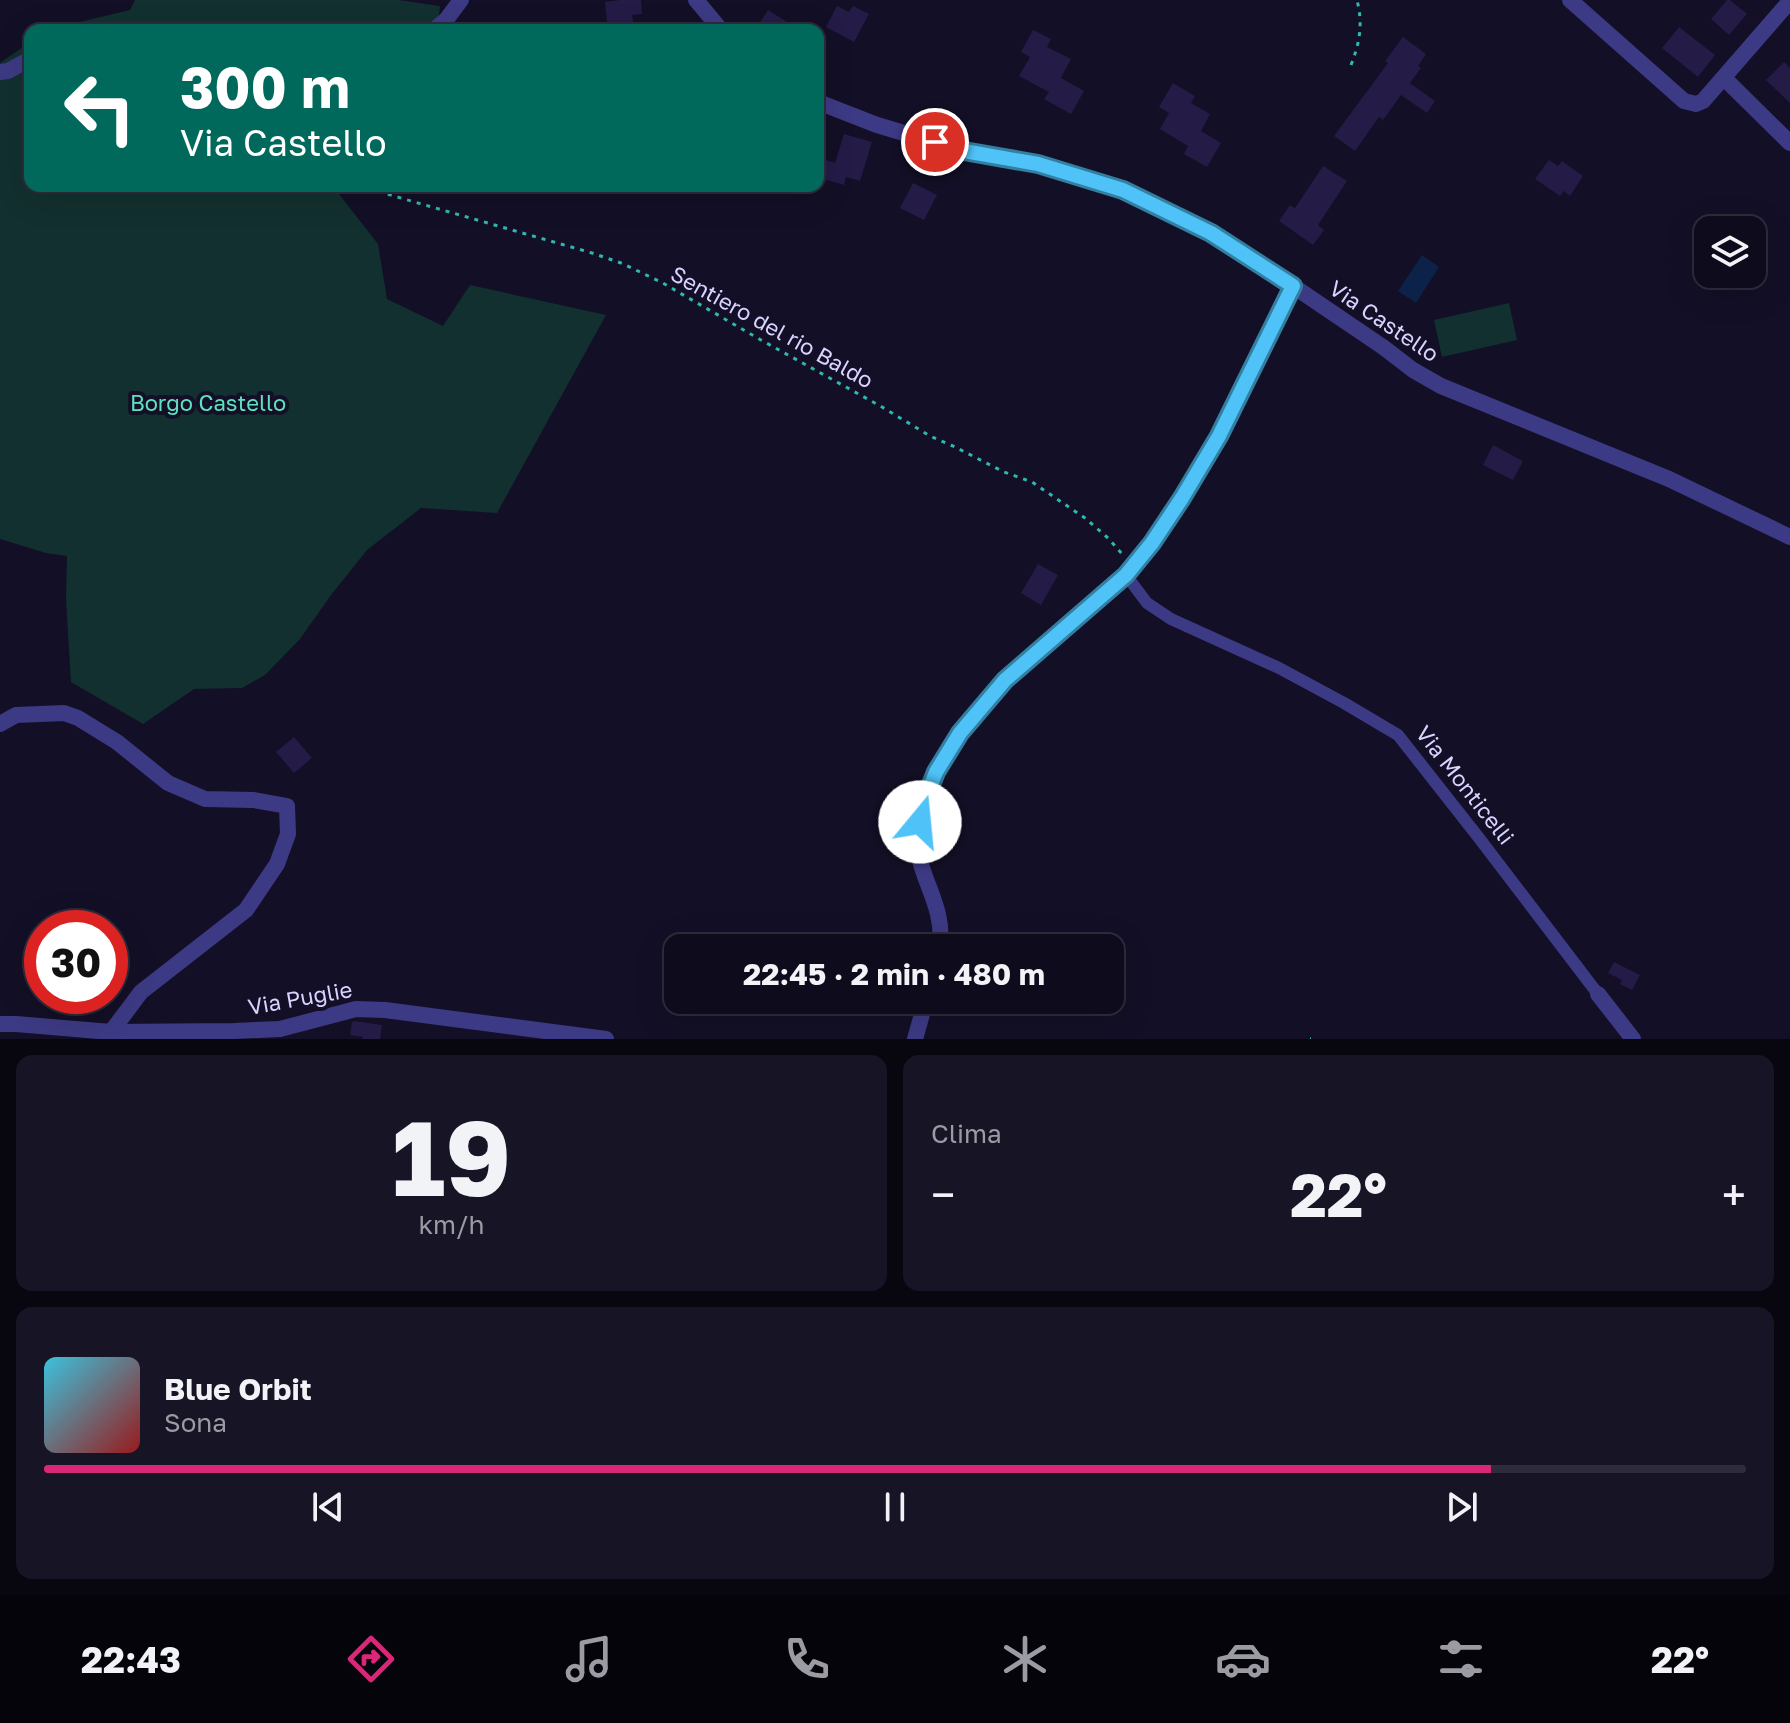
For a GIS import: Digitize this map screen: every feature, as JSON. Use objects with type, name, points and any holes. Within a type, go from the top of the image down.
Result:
[{"type":"street","points":[[441,24],[461,0]]},
{"type":"street","points":[[696,0],[716,24]]},
{"type":"street","points":[[1570,0],[1684,101],[1696,104],[1703,101],[1724,78],[1790,1]]},
{"type":"street","points":[[0,72],[24,62]]},
{"type":"street","points":[[1724,78],[1790,143]]},
{"type":"street","name":"Via Castello","points":[[824,104],[877,125],[964,151],[1038,164],[1123,190],[1211,233],[1441,386],[1669,479],[1790,537]]},
{"type":"street","points":[[941,934],[938,909],[921,863],[917,841],[926,797],[936,772],[960,733],[1005,680],[1129,571],[1152,543],[1219,436],[1293,286]]},
{"type":"street","name":"Via Monticelli","points":[[1129,571],[1147,603],[1171,619],[1279,668],[1398,735],[1633,1039]]},
{"type":"street","points":[[0,724],[16,715],[64,713],[117,742],[168,783],[205,799],[254,800],[287,806],[288,834],[277,864],[246,910],[141,992],[111,1032]]},
{"type":"street","name":"Via Puglie","points":[[0,1024],[111,1032],[234,1031],[280,1029],[356,1009],[385,1010],[606,1039]]},
{"type":"street","points":[[915,1039],[922,1014]]},
{"type":"path","points":[[1351,65],[1358,46],[1361,17],[1357,0]]},
{"type":"path","name":"Sentiero del rio Baldo","points":[[380,192],[592,253],[661,282],[930,436],[1032,482],[1085,518],[1108,538],[1129,571]]},
{"type":"green space","points":[[135,0],[399,0],[440,6],[438,24],[71,24],[130,10]]},
{"type":"green space","name":"Borgo Castello","points":[[24,46],[24,192],[340,192],[378,244],[387,299],[443,326],[470,285],[606,315],[497,513],[421,508],[367,550],[300,639],[265,675],[242,688],[194,689],[143,724],[71,682],[67,556],[0,539],[0,63]]},
{"type":"green space","points":[[1509,303],[1517,340],[1442,357],[1434,320]]},
{"type":"water","points":[[1422,255],[1439,267],[1416,303],[1398,291]]},
{"type":"building","points":[[641,0],[642,14],[632,15],[633,24],[607,24],[605,2]]},
{"type":"building","points":[[1727,0],[1747,14],[1729,35],[1711,19]]},
{"type":"building","points":[[837,6],[849,12],[853,6],[869,14],[854,42],[826,27]]},
{"type":"building","points":[[768,10],[787,22],[786,24],[759,24]]},
{"type":"building","points":[[1679,27],[1715,55],[1698,77],[1662,48]]},
{"type":"building","points":[[1033,30],[1051,39],[1047,47],[1071,59],[1061,78],[1084,91],[1071,114],[1044,99],[1049,92],[1019,76],[1030,57],[1021,52]]},
{"type":"building","points":[[1403,37],[1426,54],[1410,83],[1435,101],[1427,113],[1401,95],[1383,120],[1379,117],[1355,151],[1334,136],[1388,63],[1385,61]]},
{"type":"building","points":[[1784,62],[1790,68],[1790,103],[1766,80]]},
{"type":"building","points":[[1173,83],[1195,96],[1191,103],[1210,114],[1201,131],[1221,143],[1207,167],[1184,154],[1188,146],[1160,129],[1169,113],[1159,107]]},
{"type":"building","points":[[844,134],[872,142],[860,181],[846,177],[844,185],[824,179],[826,160],[835,163]]},
{"type":"building","points":[[1549,160],[1558,166],[1562,161],[1583,176],[1570,196],[1564,191],[1560,196],[1535,179]]},
{"type":"building","points":[[1323,166],[1347,181],[1318,225],[1324,230],[1313,245],[1279,221],[1290,205],[1295,208]]},
{"type":"building","points":[[913,183],[937,195],[924,220],[900,208]]},
{"type":"building","points":[[1493,445],[1523,461],[1513,480],[1483,465]]},
{"type":"building","points":[[1038,564],[1058,575],[1041,605],[1021,593]]},
{"type":"building","points":[[294,737],[312,758],[294,773],[276,752]]},
{"type":"building","points":[[1614,962],[1640,975],[1632,990],[1608,973]]},
{"type":"building","points":[[354,1021],[382,1025],[380,1039],[350,1035]]},
{"type":"route","points":[[920,822],[936,772],[960,733],[1005,680],[1126,575],[1152,543],[1219,436],[1293,286],[1211,233],[1123,190],[1038,164],[964,151],[935,142]]}]
